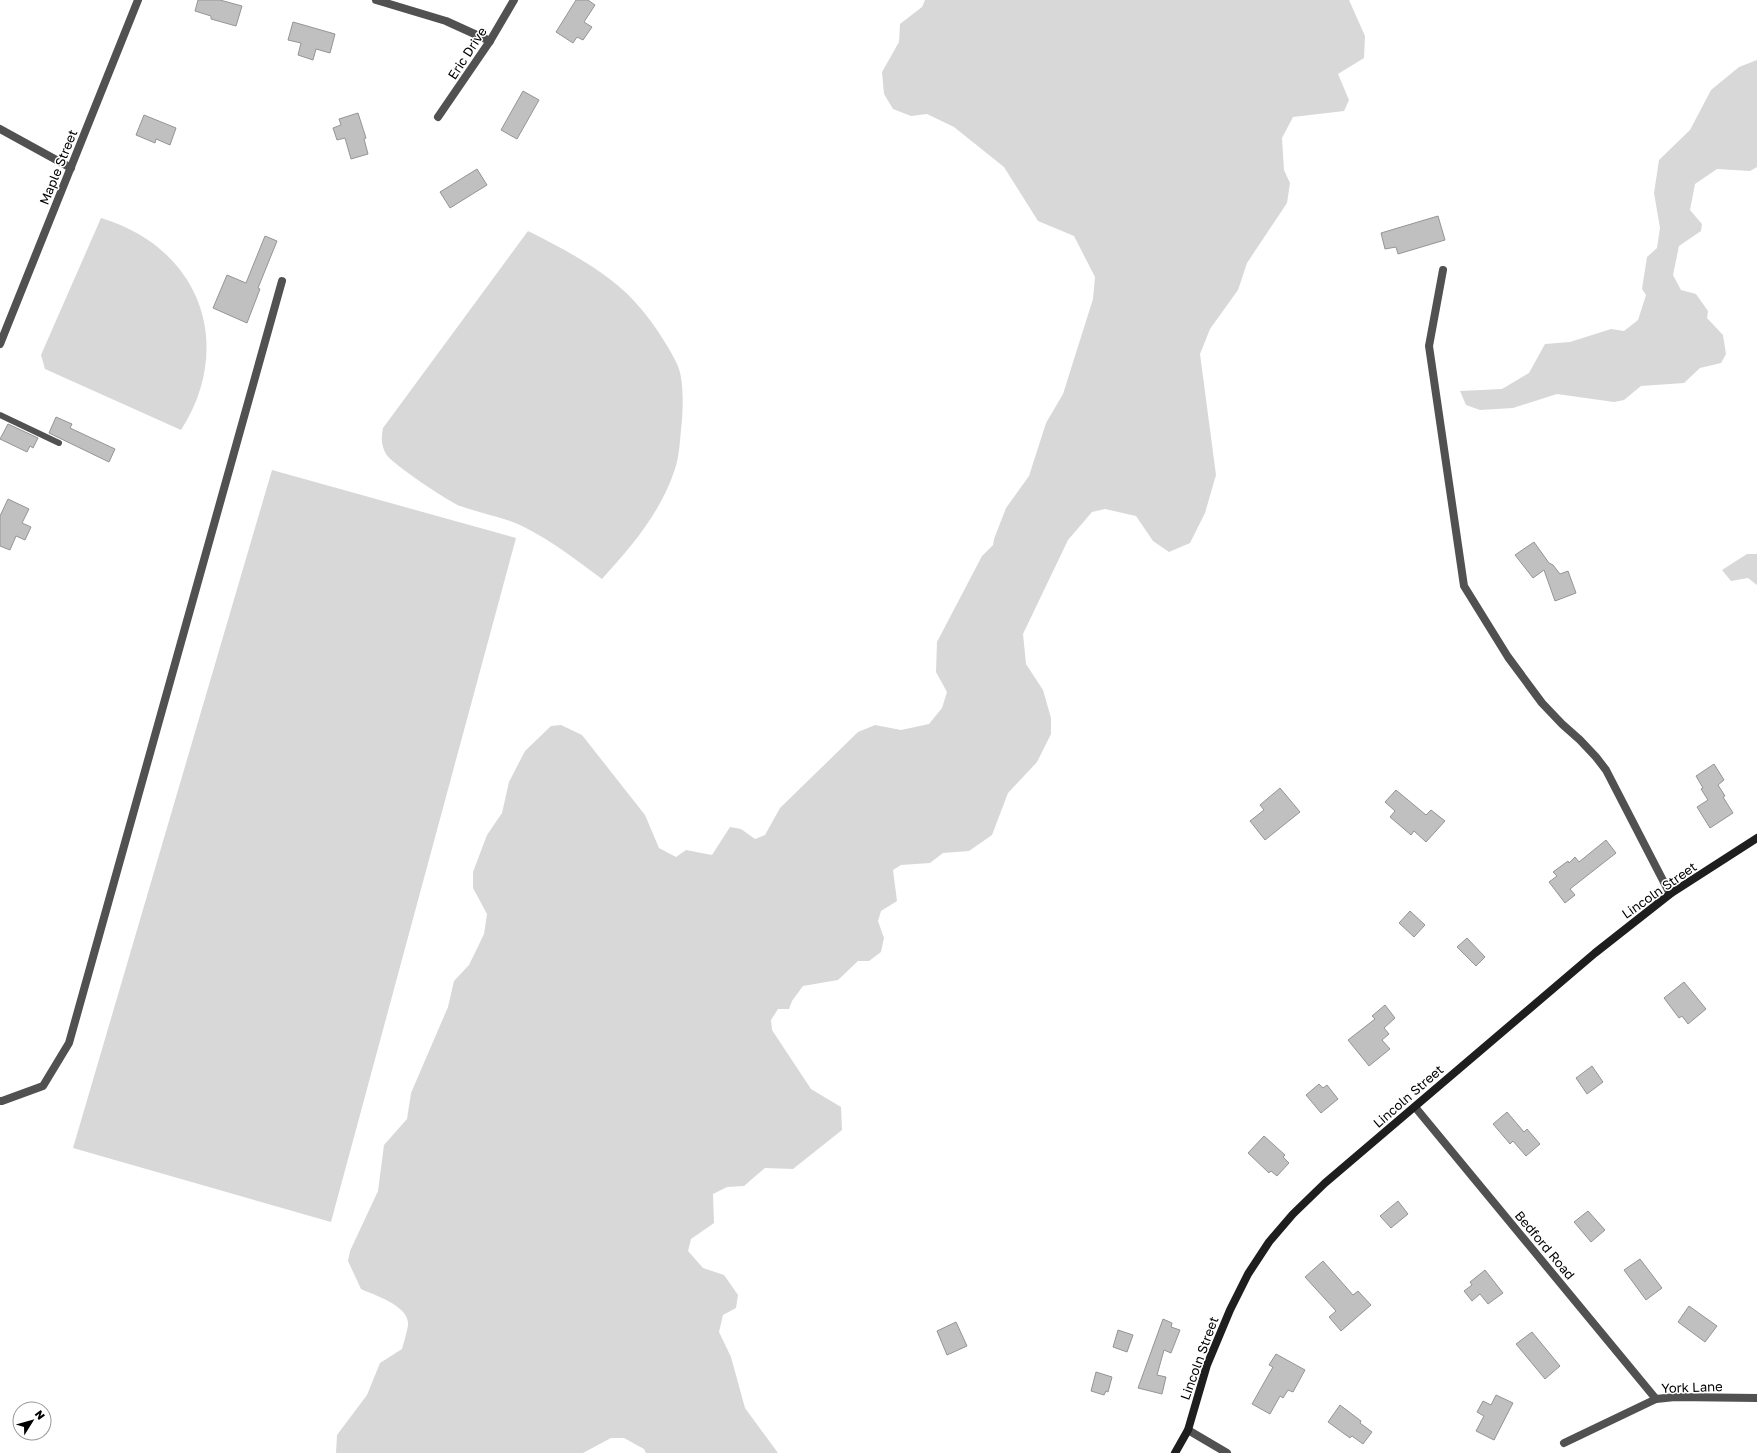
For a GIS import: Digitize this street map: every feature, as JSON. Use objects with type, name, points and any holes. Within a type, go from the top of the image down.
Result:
[{"type":"main road","name":"Lincoln Street","points":[[1175,1453],[1188,1430],[1207,1366],[1230,1310],[1248,1274],[1269,1242],[1293,1214],[1325,1183],[1595,953],[1670,894],[1757,838]]},
{"type":"street","name":"Maple Street","points":[[0,344],[138,0]]},
{"type":"street","points":[[376,0],[446,21],[490,40]]},
{"type":"street","name":"Eric Drive","points":[[438,117],[490,40],[514,0]]},
{"type":"street","points":[[0,129],[71,168]]},
{"type":"street","points":[[1442,270],[1429,346],[1464,586],[1508,657],[1542,703],[1596,757],[1606,770],[1670,894]]},
{"type":"street","points":[[0,1101],[43,1086],[70,1043],[282,281]]},
{"type":"street","name":"Bedford Road","points":[[1415,1107],[1656,1400]]},
{"type":"street","name":"York Lane","points":[[1564,1443],[1656,1400],[1674,1397],[1757,1398]]},
{"type":"street","points":[[1188,1430],[1227,1453]]},
{"type":"lane","points":[[0,415],[59,443]]},
{"type":"shaded area","points":[[925,0],[1349,0],[1365,36],[1364,58],[1338,74],[1349,100],[1344,111],[1293,117],[1282,138],[1284,170],[1290,183],[1287,203],[1247,263],[1238,290],[1210,329],[1200,354],[1216,475],[1205,513],[1190,543],[1169,552],[1153,541],[1136,516],[1105,509],[1092,512],[1068,540],[1023,634],[1026,664],[1043,690],[1051,718],[1051,734],[1037,762],[1008,793],[992,835],[969,851],[943,853],[930,863],[901,865],[893,870],[897,901],[881,911],[878,921],[884,938],[881,952],[869,961],[858,961],[838,980],[803,986],[792,1001],[789,1009],[778,1009],[771,1020],[772,1030],[811,1089],[841,1107],[842,1130],[793,1169],[765,1168],[744,1186],[727,1187],[713,1194],[714,1223],[691,1239],[688,1251],[703,1268],[724,1275],[738,1295],[736,1308],[723,1315],[719,1332],[731,1357],[745,1408],[778,1453],[646,1453],[644,1449],[624,1438],[611,1438],[583,1453],[336,1453],[337,1435],[367,1395],[380,1363],[402,1349],[408,1325],[407,1318],[397,1307],[382,1298],[361,1289],[348,1261],[350,1251],[378,1191],[384,1145],[407,1119],[411,1093],[448,1007],[454,981],[469,965],[484,934],[487,914],[473,888],[473,872],[487,835],[502,813],[509,782],[525,751],[551,726],[561,725],[582,735],[645,815],[659,848],[676,857],[686,850],[712,855],[730,827],[741,829],[755,839],[765,835],[780,808],[858,732],[875,725],[901,730],[929,724],[942,708],[947,692],[936,672],[937,642],[982,556],[993,545],[1006,508],[1029,476],[1046,423],[1063,394],[1093,299],[1095,277],[1074,236],[1038,221],[1004,167],[954,127],[927,114],[911,116],[893,109],[884,94],[882,72],[899,42],[900,24],[922,7]]},
{"type":"shaded area","points":[[1757,60],[1757,167],[1750,171],[1717,169],[1695,184],[1690,210],[1702,224],[1701,231],[1679,246],[1673,275],[1681,290],[1696,294],[1708,311],[1707,318],[1723,335],[1726,354],[1721,363],[1700,368],[1684,383],[1641,386],[1624,400],[1614,402],[1557,394],[1513,408],[1480,410],[1466,405],[1460,391],[1502,389],[1529,373],[1545,344],[1570,342],[1611,329],[1624,331],[1638,320],[1646,295],[1642,289],[1647,257],[1657,248],[1660,228],[1654,193],[1659,160],[1690,130],[1711,90],[1739,67]]},
{"type":"shaded area","points":[[101,218],[135,232],[163,251],[184,275],[198,303],[206,333],[205,365],[197,397],[181,430],[45,369],[41,355]]},
{"type":"shaded area","points":[[528,231],[590,265],[631,297],[647,316],[670,350],[677,364],[681,377],[683,407],[680,445],[677,463],[669,485],[654,514],[635,541],[602,579],[536,533],[510,521],[460,506],[444,497],[398,466],[386,454],[382,444],[383,428]]},
{"type":"shaded area","points":[[272,470],[516,538],[331,1222],[73,1148]]},
{"type":"shaded area","points":[[1747,554],[1757,554],[1757,585],[1748,578],[1731,581],[1722,570]]},
{"type":"building","points":[[198,0],[220,0],[242,6],[236,26],[211,19],[211,16],[195,11]]},
{"type":"building","points":[[576,0],[588,0],[595,5],[584,22],[592,27],[583,40],[577,37],[573,43],[556,32]]},
{"type":"building","points":[[293,22],[335,34],[330,53],[316,49],[313,60],[298,55],[301,43],[288,40]]},
{"type":"building","points":[[523,91],[539,100],[517,139],[501,130]]},
{"type":"building","points":[[358,113],[366,138],[364,139],[368,154],[351,159],[345,138],[337,140],[333,128],[341,125],[339,119]]},
{"type":"building","points":[[144,115],[176,128],[170,145],[156,139],[155,143],[136,135]]},
{"type":"building","points":[[477,169],[487,185],[450,208],[440,192]]},
{"type":"building","points":[[1438,216],[1445,240],[1398,254],[1396,247],[1385,249],[1381,233]]},
{"type":"building","points":[[265,236],[277,241],[258,288],[260,289],[247,323],[213,308],[227,275],[246,283]]},
{"type":"building","points":[[56,417],[72,424],[70,428],[115,449],[109,462],[49,433]]},
{"type":"building","points":[[8,424],[38,438],[33,448],[30,446],[27,452],[0,439]]},
{"type":"building","points":[[8,499],[29,509],[22,523],[31,527],[25,540],[16,536],[10,550],[0,546],[0,516]]},
{"type":"building","points":[[1534,542],[1549,563],[1553,565],[1560,574],[1568,571],[1576,593],[1555,601],[1544,570],[1533,578],[1515,555]]},
{"type":"building","points":[[1714,764],[1724,780],[1718,785],[1725,796],[1723,797],[1733,813],[1710,828],[1697,807],[1708,800],[1701,789],[1703,788],[1696,776]]},
{"type":"building","points":[[1280,788],[1300,812],[1265,840],[1250,821],[1264,810],[1260,805]]},
{"type":"building","points":[[1396,790],[1426,815],[1431,810],[1445,821],[1426,842],[1414,831],[1411,835],[1390,817],[1395,811],[1385,802]]},
{"type":"building","points":[[1606,840],[1616,853],[1570,889],[1575,895],[1565,903],[1549,882],[1557,876],[1553,872],[1568,861],[1569,863],[1575,857],[1579,862]]},
{"type":"building","points":[[1410,911],[1425,925],[1414,937],[1399,923]]},
{"type":"building","points":[[1467,938],[1485,957],[1476,966],[1457,947]]},
{"type":"building","points":[[1684,982],[1706,1009],[1688,1024],[1682,1016],[1679,1018],[1664,998]]},
{"type":"building","points":[[1385,1005],[1395,1018],[1384,1028],[1389,1034],[1382,1040],[1390,1049],[1369,1066],[1348,1040],[1375,1019],[1372,1016]]},
{"type":"building","points":[[1592,1066],[1603,1082],[1587,1094],[1576,1078]]},
{"type":"building","points":[[1319,1084],[1323,1088],[1327,1085],[1338,1099],[1321,1113],[1306,1095]]},
{"type":"building","points":[[1507,1112],[1524,1132],[1527,1129],[1540,1144],[1526,1156],[1513,1141],[1510,1144],[1493,1124]]},
{"type":"building","points":[[1264,1136],[1285,1155],[1283,1157],[1289,1163],[1277,1176],[1271,1171],[1269,1173],[1248,1153]]},
{"type":"building","points":[[1398,1201],[1408,1214],[1391,1228],[1380,1216]]},
{"type":"building","points":[[1588,1211],[1605,1230],[1591,1242],[1574,1222]]},
{"type":"building","points":[[1640,1259],[1662,1288],[1646,1300],[1624,1270]]},
{"type":"building","points":[[1323,1261],[1353,1295],[1358,1291],[1371,1305],[1341,1331],[1329,1317],[1336,1311],[1305,1277]]},
{"type":"building","points":[[1485,1270],[1503,1293],[1488,1304],[1480,1294],[1472,1301],[1464,1291],[1472,1285],[1470,1282]]},
{"type":"building","points":[[1689,1306],[1717,1326],[1705,1342],[1678,1322]]},
{"type":"building","points":[[1163,1319],[1172,1323],[1171,1327],[1180,1330],[1171,1353],[1164,1350],[1157,1375],[1166,1377],[1162,1394],[1138,1388]]},
{"type":"building","points":[[956,1322],[967,1346],[947,1355],[937,1331]]},
{"type":"building","points":[[1118,1330],[1133,1335],[1127,1352],[1113,1347]]},
{"type":"building","points":[[1532,1332],[1560,1366],[1545,1379],[1516,1344]]},
{"type":"building","points":[[1276,1354],[1305,1370],[1293,1392],[1288,1390],[1283,1398],[1280,1396],[1270,1414],[1252,1404],[1273,1367],[1269,1365]]},
{"type":"building","points":[[1096,1372],[1112,1377],[1108,1392],[1106,1391],[1104,1395],[1091,1391]]},
{"type":"building","points":[[1496,1395],[1513,1403],[1494,1440],[1476,1431],[1484,1416],[1477,1412],[1483,1401],[1491,1405]]},
{"type":"building","points":[[1340,1405],[1361,1421],[1360,1423],[1372,1432],[1363,1444],[1352,1436],[1350,1438],[1328,1422]]}]
